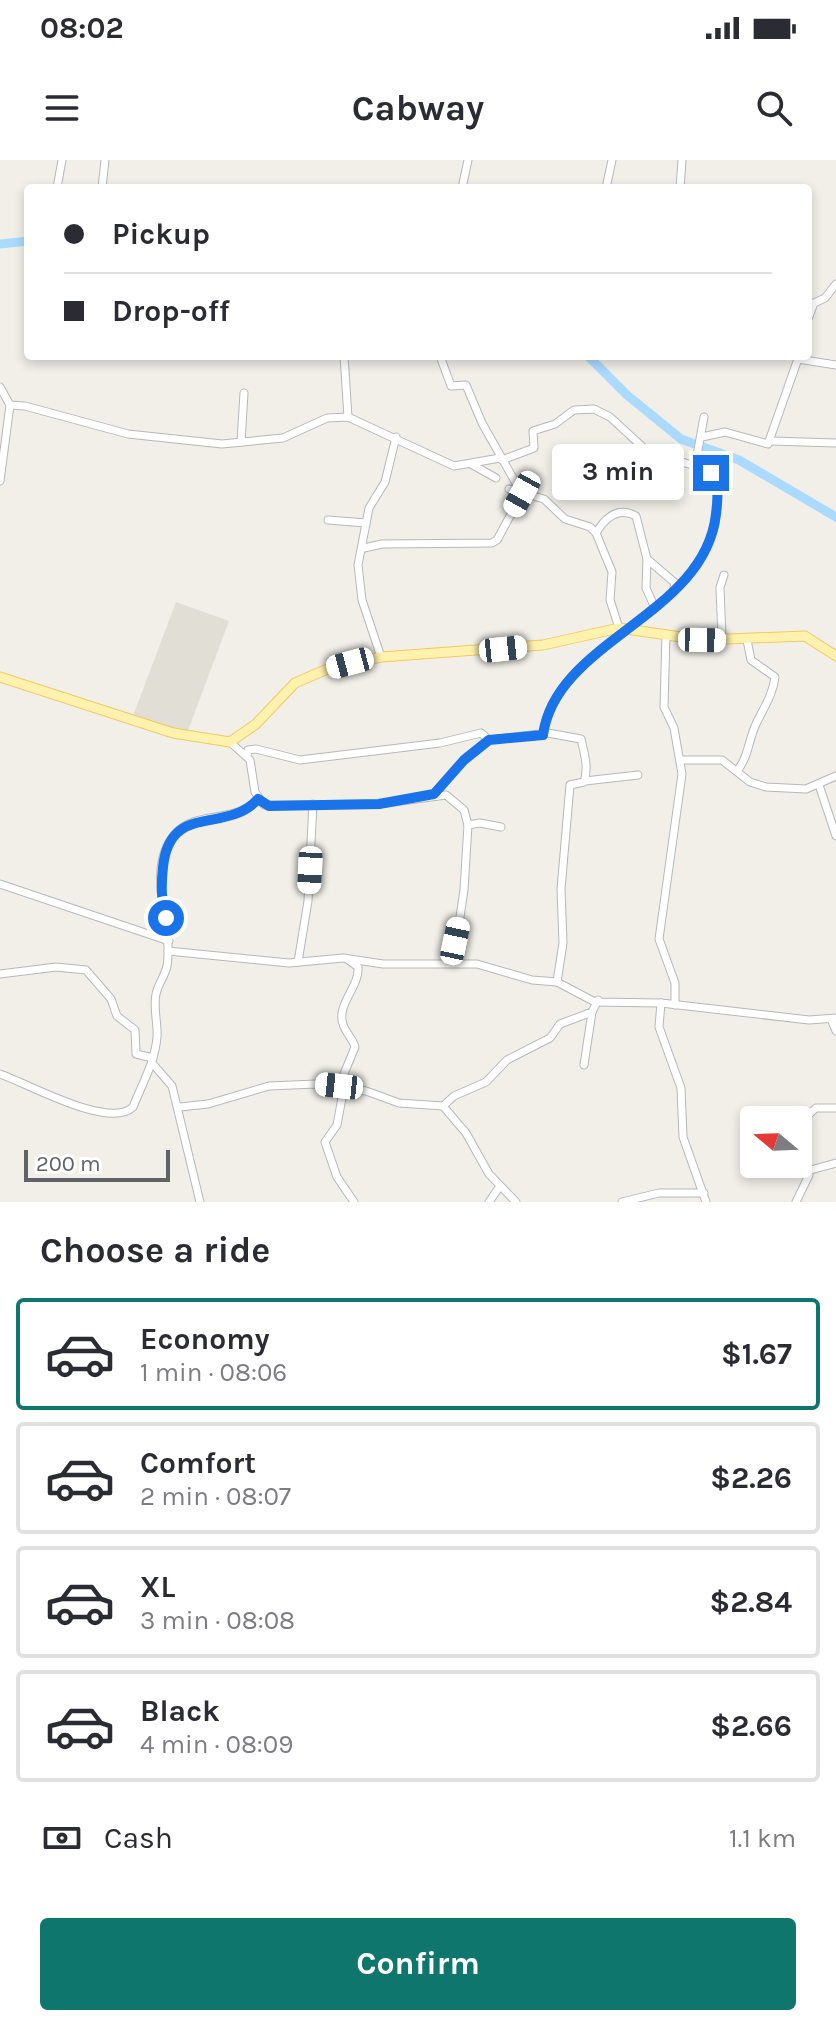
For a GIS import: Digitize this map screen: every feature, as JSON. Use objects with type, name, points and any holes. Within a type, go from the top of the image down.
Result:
[{"type":"main road","points":[[0,677],[173,733],[230,742],[256,724],[295,683],[325,670],[381,657],[543,645],[624,628],[722,640],[805,636],[836,656]]},
{"type":"street","points":[[58,184],[62,160]]},
{"type":"street","points":[[102,184],[105,160]]},
{"type":"street","points":[[463,184],[468,160]]},
{"type":"street","points":[[607,184],[612,160]]},
{"type":"street","points":[[680,184],[682,160]]},
{"type":"street","points":[[812,308],[836,284]]},
{"type":"street","points":[[344,360],[348,417]]},
{"type":"street","points":[[441,360],[451,386],[466,385],[501,459],[522,494]]},
{"type":"street","points":[[771,441],[798,360]]},
{"type":"street","points":[[810,360],[836,365]]},
{"type":"street","points":[[0,387],[10,405],[0,481]]},
{"type":"street","points":[[241,442],[244,393]]},
{"type":"street","points":[[10,405],[25,406],[128,434],[222,444],[283,438],[327,418],[348,417],[450,465],[501,459],[532,450],[533,431],[585,408],[603,412],[656,456],[696,463],[711,473],[719,490],[715,526],[693,569],[674,593],[624,628],[579,669],[548,714],[543,735]]},
{"type":"street","points":[[696,463],[704,417]]},
{"type":"street","points":[[702,439],[725,432],[756,443],[836,443]]},
{"type":"street","points":[[381,657],[359,589],[358,565],[364,548],[369,508],[389,471],[396,437]]},
{"type":"street","points":[[471,464],[496,478]]},
{"type":"street","points":[[509,489],[544,499],[565,519],[590,527],[596,533],[612,572],[610,600],[624,628]]},
{"type":"street","points":[[364,548],[382,544],[492,543],[497,540],[522,494]]},
{"type":"street","points":[[596,533],[607,518],[622,512],[631,513],[640,524],[647,559],[646,588],[655,608]]},
{"type":"street","points":[[328,520],[366,523]]},
{"type":"street","points":[[647,559],[675,583],[674,593]]},
{"type":"street","points":[[722,640],[720,587],[724,575]]},
{"type":"street","points":[[666,634],[664,707],[682,760],[677,823],[659,939],[675,983],[675,1005]]},
{"type":"street","points":[[737,771],[749,753],[754,728],[775,677],[751,660],[747,640]]},
{"type":"street","points":[[453,963],[468,825],[464,810],[446,795],[434,794],[379,804],[269,806],[258,799],[247,756],[248,750],[256,749],[300,760],[311,759],[351,751],[440,743],[481,733],[489,740]]},
{"type":"street","points":[[434,794],[464,760],[489,740],[558,733],[581,739],[586,753],[585,781]]},
{"type":"street","points":[[230,742],[247,756]]},
{"type":"street","points":[[682,760],[717,759],[750,782],[792,790],[819,785],[836,776]]},
{"type":"street","points":[[557,982],[570,785],[638,775]]},
{"type":"street","points":[[819,785],[836,836]]},
{"type":"street","points":[[0,1074],[41,1093],[114,1114],[128,1112],[133,1107],[152,1060],[157,1036],[156,995],[163,980],[169,941],[161,891],[164,859],[172,838],[191,824],[244,811],[258,799]]},
{"type":"street","points":[[298,962],[308,901],[313,804]]},
{"type":"street","points":[[468,825],[480,823],[501,827]]},
{"type":"street","points":[[0,884],[169,941]]},
{"type":"street","points":[[168,951],[298,962],[346,958],[383,964],[486,966],[532,980],[557,982],[587,1000],[661,1003],[809,1020],[834,1018],[836,1031]]},
{"type":"street","points":[[346,958],[359,971],[342,1018],[355,1047],[341,1086],[337,1125],[325,1142],[337,1177],[354,1202]]},
{"type":"street","points":[[0,974],[56,967],[86,970],[111,999],[117,1016],[135,1030],[136,1054],[152,1060],[172,1086],[180,1107],[200,1202]]},
{"type":"street","points":[[584,1065],[592,1012],[598,1000]]},
{"type":"street","points":[[661,1003],[659,1027],[681,1088],[683,1137],[706,1202]]},
{"type":"street","points":[[443,1106],[454,1096],[486,1082],[514,1055],[550,1038],[560,1024],[592,1012]]},
{"type":"street","points":[[180,1107],[208,1104],[269,1086],[341,1086],[384,1096],[399,1103],[443,1106],[454,1116],[480,1161],[516,1202]]},
{"type":"street","points":[[812,1110],[836,1108]]},
{"type":"street","points":[[812,1170],[836,1163]]},
{"type":"street","points":[[796,1202],[808,1178]]},
{"type":"street","points":[[489,1202],[500,1186]]},
{"type":"street","points":[[622,1202],[659,1193],[704,1193]]},
{"type":"shaded area","points":[[176,602],[229,621],[187,733],[133,716]]},
{"type":"waterway","points":[[0,244],[24,241]]},
{"type":"waterway","points":[[592,360],[627,395],[681,439],[739,460],[836,517]]},
{"type":"route","points":[[166,918],[161,902],[166,850],[175,834],[191,824],[244,811],[258,799],[269,806],[379,804],[434,794],[464,760],[489,740],[543,735],[548,714],[579,669],[618,634],[671,596],[693,569],[715,526],[719,490],[711,473]]}]
